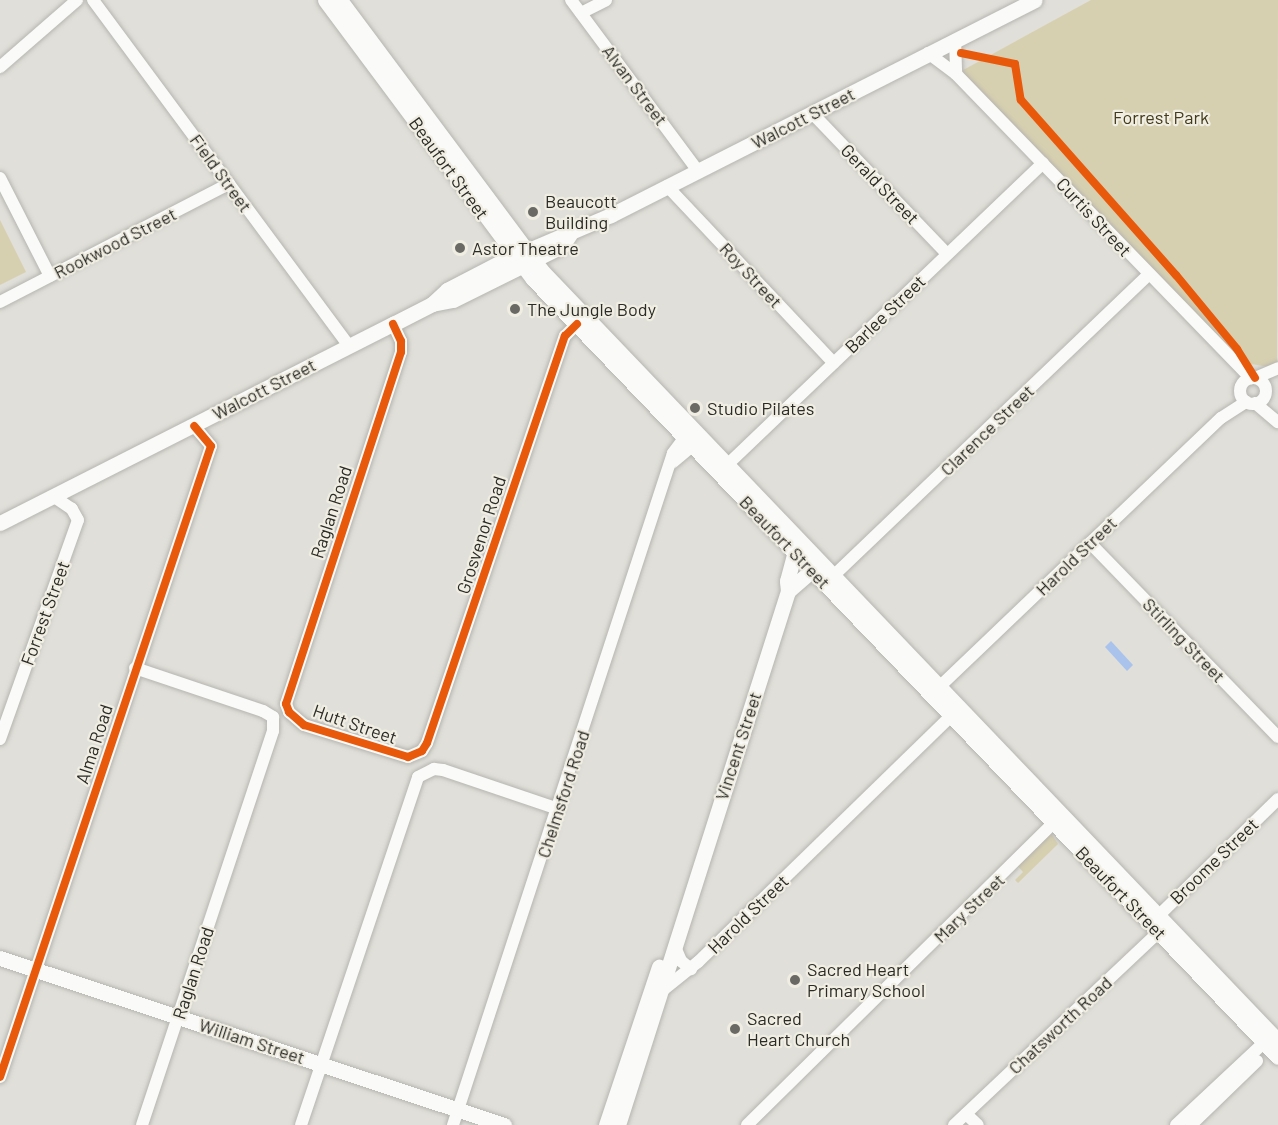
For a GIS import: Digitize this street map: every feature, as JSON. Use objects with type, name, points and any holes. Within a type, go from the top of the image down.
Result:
[{"type":"main road","name":"Beaufort Street","points":[[325,0],[523,258],[577,324],[693,437],[727,465],[816,567],[1273,1044]]},
{"type":"main road","name":"Beaufort Street","points":[[340,0],[523,258],[693,437],[795,552],[816,567]]},
{"type":"main road","name":"Walcott Street","points":[[0,523],[432,304],[447,290],[523,258],[562,246],[570,234],[1035,0]]},
{"type":"main road","name":"Vincent Street","points":[[618,1125],[688,912],[687,902],[789,591],[787,581],[795,552]]},
{"type":"main road","name":"Vincent Street","points":[[789,591],[816,567]]},
{"type":"main road","name":"Vincent Street","points":[[606,1125],[679,909],[687,902]]},
{"type":"main road","name":"William Street","points":[[0,958],[321,1064],[456,1118],[504,1125]]},
{"type":"street","points":[[0,67],[78,0]]},
{"type":"street","name":"Field Street","points":[[93,0],[349,346]]},
{"type":"street","name":"Alvan Street","points":[[571,0],[698,171]]},
{"type":"street","points":[[581,13],[606,0]]},
{"type":"street","points":[[955,40],[956,74]]},
{"type":"street","name":"Curtis Street","points":[[928,53],[956,74],[1231,361],[1274,418]]},
{"type":"street","name":"Gerald Street","points":[[812,114],[947,254]]},
{"type":"street","name":"Barlee Street","points":[[727,465],[1043,163]]},
{"type":"street","points":[[0,178],[50,276]]},
{"type":"street","name":"Rookwood Street","points":[[0,302],[229,184]]},
{"type":"street","name":"Roy Street","points":[[667,186],[834,363]]},
{"type":"street","name":"Clarence Street","points":[[829,580],[1148,275]]},
{"type":"street","name":"Raglan Road","points":[[289,712],[287,692],[401,352],[402,341],[393,324]]},
{"type":"street","name":"Grosvenor Road","points":[[414,755],[427,742],[565,336],[577,324]]},
{"type":"street","points":[[1252,390],[1278,368]]},
{"type":"street","name":"Harold Street","points":[[935,691],[1252,390]]},
{"type":"street","name":"Alma Road","points":[[0,1077],[211,446],[194,426]]},
{"type":"street","name":"Chelmsford Road","points":[[456,1118],[673,462],[693,437]]},
{"type":"street","name":"Forrest Street","points":[[0,739],[78,520],[72,509],[53,496]]},
{"type":"street","name":"Stirling Street","points":[[1090,543],[1278,737]]},
{"type":"street","name":"Raglan Road","points":[[135,668],[273,717],[273,731],[142,1125]]},
{"type":"street","name":"Hutt Street","points":[[289,712],[304,725],[402,756],[414,755]]},
{"type":"street","name":"Harold Street","points":[[663,990],[691,969],[955,712]]},
{"type":"street","points":[[300,1125],[414,784],[424,772],[443,770],[558,809]]},
{"type":"street","name":"Broome Street","points":[[1158,924],[1278,799]]},
{"type":"street","name":"Mary Street","points":[[747,1125],[1005,873],[1057,818]]},
{"type":"street","name":"Chatsworth Road","points":[[961,1121],[1158,924]]},
{"type":"street","points":[[676,949],[681,961],[691,969]]},
{"type":"street","points":[[1176,1125],[1273,1044]]},
{"type":"street","points":[[1191,1125],[1273,1044]]},
{"type":"street","points":[[961,1121],[978,1125]]},
{"type":"green space","name":"Forrest Park","points":[[1091,0],[1278,0],[1277,368],[1231,361],[956,74]]},
{"type":"green space","points":[[0,220],[26,272],[0,285]]},
{"type":"green space","points":[[1049,830],[1058,844],[1018,883],[1015,880],[1023,872],[1017,865]]},
{"type":"water","points":[[1111,641],[1133,665],[1127,671],[1105,647]]},
{"type":"cycle path","points":[[961,53],[1015,64],[1021,100],[1176,275],[1237,349],[1255,378]]},
{"type":"cycle path","points":[[393,324],[401,341],[401,352],[286,704],[289,712],[304,725],[408,757],[422,751],[427,743],[565,336],[577,324]]},
{"type":"cycle path","points":[[0,1077],[211,446],[194,426]]},
{"type":"place","name":"Beaucott Building","points":[[533,212]]},
{"type":"place","name":"Astor Theatre","points":[[460,248]]},
{"type":"place","name":"The Jungle Body","points":[[515,309]]},
{"type":"place","name":"Studio Pilates","points":[[695,408]]},
{"type":"place","name":"Sacred Heart Primary School","points":[[795,980]]},
{"type":"place","name":"Sacred Heart Church","points":[[735,1029]]}]
